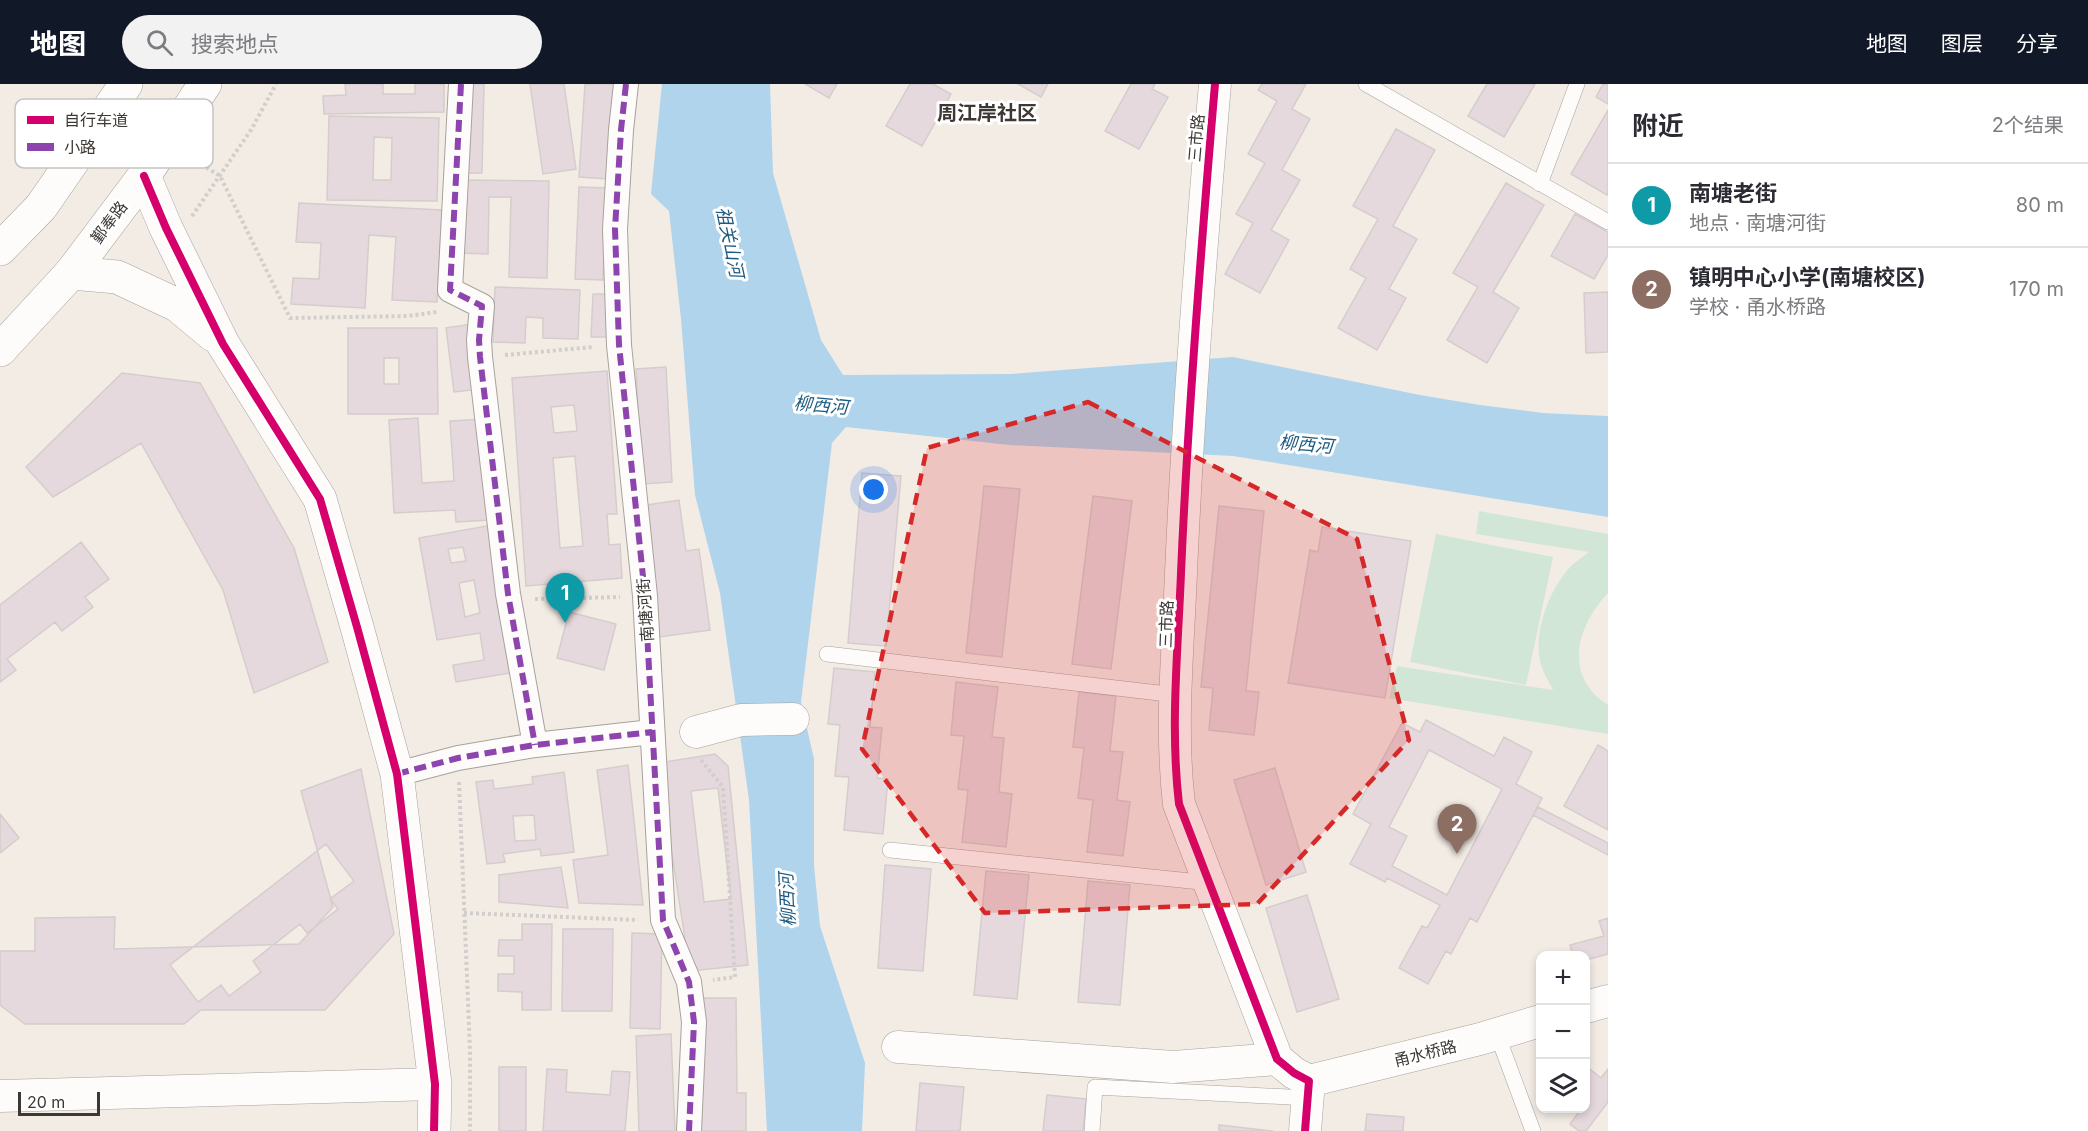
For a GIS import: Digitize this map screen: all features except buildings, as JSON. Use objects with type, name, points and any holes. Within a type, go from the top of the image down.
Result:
[{"type":"street","points":[[116,99],[126,84]]},
{"type":"street","name":"鄞奉路","points":[[195,99],[205,84]]},
{"type":"street","points":[[461,84],[450,290],[482,306],[480,357],[509,600],[535,746]]},
{"type":"street","name":"南塘河街","points":[[626,84],[615,229],[619,345],[645,596],[663,921],[689,982],[694,1022],[689,1131]]},
{"type":"street","name":"三市路","points":[[1215,84],[1194,334],[1184,510],[1176,694],[1176,778],[1179,804],[1277,1059]]},
{"type":"street","points":[[0,249],[41,207],[68,168]]},
{"type":"street","name":"鄞奉路","points":[[0,350],[71,273],[149,168]]},
{"type":"street","points":[[144,176],[173,244],[223,344],[320,499],[397,774],[435,1084],[434,1131]]},
{"type":"street","points":[[71,273],[117,277],[149,291],[177,305],[223,344]]},
{"type":"street","points":[[698,742],[741,720],[793,719]]},
{"type":"street","points":[[397,774],[458,758],[652,732]]},
{"type":"street","points":[[1590,1006],[1608,1001]]},
{"type":"street","name":"甬水桥路","points":[[1308,1089],[1536,1022]]},
{"type":"street","points":[[898,1047],[1173,1067],[1277,1059],[1308,1089],[1305,1131]]},
{"type":"street","points":[[0,1096],[435,1084]]},
{"type":"lane","points":[[1366,84],[1608,222]]},
{"type":"lane","points":[[1540,183],[1577,84]]},
{"type":"lane","points":[[827,654],[1176,694]]},
{"type":"lane","points":[[890,850],[1210,883]]},
{"type":"lane","points":[[1497,1034],[1533,1131]]},
{"type":"lane","points":[[1092,1131],[1095,1087],[1308,1089]]},
{"type":"path","points":[[173,244],[251,130],[276,84]]},
{"type":"path","points":[[220,176],[290,318],[408,316],[482,306]]},
{"type":"path","points":[[480,357],[619,345]]},
{"type":"path","points":[[509,600],[645,596]]},
{"type":"path","points":[[689,982],[735,977],[723,787],[702,761],[698,742]]},
{"type":"path","points":[[458,758],[470,1050],[470,1131]]},
{"type":"path","points":[[464,914],[663,921]]},
{"type":"highlighted area","points":[[1088,402],[1357,539],[1409,740],[1257,904],[985,913],[862,749],[927,448]]},
{"type":"green space","points":[[1479,511],[1608,534],[1608,593],[1588,621],[1579,651],[1580,666],[1585,680],[1594,693],[1608,705],[1608,734],[1389,698],[1397,666],[1553,690],[1541,665],[1539,653],[1544,612],[1563,576],[1573,564],[1589,552],[1476,534]]},
{"type":"green space","points":[[1436,534],[1553,557],[1526,685],[1410,662]]},
{"type":"water","points":[[662,84],[770,84],[773,173],[821,340],[843,375],[1011,374],[1233,357],[1480,405],[1543,413],[1608,416],[1608,517],[1233,456],[1009,445],[846,427],[832,443],[801,702],[814,759],[814,866],[820,926],[865,1063],[862,1131],[767,1131],[749,800],[720,593],[695,495],[681,319],[669,211],[651,194]]},
{"type":"marked path","points":[[461,84],[450,290],[482,306],[480,357],[508,594],[535,745]]},
{"type":"marked path","points":[[626,84],[615,229],[619,345],[645,596],[663,920],[689,982],[694,1022],[689,1131]]},
{"type":"marked path","points":[[397,774],[458,758],[535,745],[652,732]]},
{"type":"cycle path","points":[[1215,84],[1187,450],[1176,688],[1176,775],[1179,804],[1277,1059],[1294,1073],[1309,1081],[1305,1131]]},
{"type":"cycle path","points":[[144,176],[166,228],[223,344],[320,499],[397,774],[435,1084],[434,1131]]},
{"type":"place","name":"南塘老街","points":[[565,623]]},
{"type":"place","name":"镇明中心小学(南塘校区)","points":[[1457,854]]},
{"type":"district","name":"周江岸社区","points":[[987,113]]},
{"type":"water label","name":"祖关山河","points":[[730,242]]},
{"type":"water label","name":"柳西河","points":[[821,405]]},
{"type":"water label","name":"柳西河","points":[[1306,444]]},
{"type":"water label","name":"柳西河","points":[[787,900]]}]
